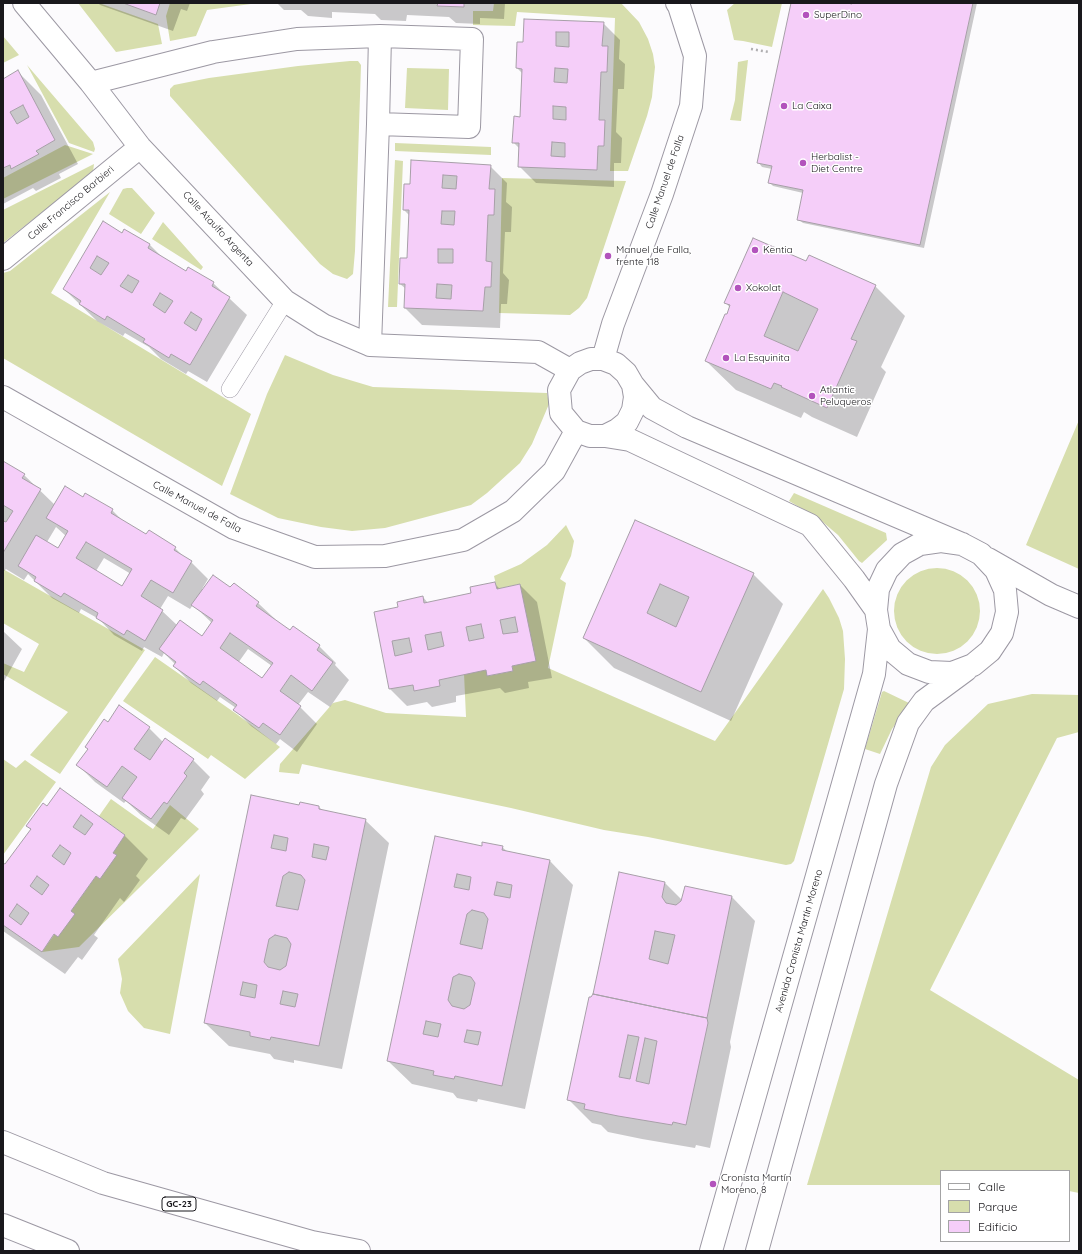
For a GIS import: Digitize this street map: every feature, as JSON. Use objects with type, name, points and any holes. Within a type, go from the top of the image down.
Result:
[{"type":"main road","name":"Calle Ataulfo Argenta","points":[[24,3],[91,83],[140,147],[285,301],[323,325],[370,345],[538,352],[570,370]]},
{"type":"main road","name":"Calle Manuel de Falla","points":[[603,359],[613,324],[662,194],[691,106],[695,56],[679,6],[676,3]]},
{"type":"main road","points":[[370,345],[380,36]]},
{"type":"main road","points":[[91,83],[213,52],[297,39],[380,36],[472,39],[469,127],[378,124]]},
{"type":"main road","name":"Calle Francisco Barbieri","points":[[3,259],[140,147]]},
{"type":"main road","points":[[973,665],[952,673],[929,672],[908,664],[890,649],[878,619],[854,579],[810,525],[630,440],[605,436],[590,436],[576,431],[561,413],[559,390],[570,370],[580,363],[591,359],[603,359],[616,364],[626,373],[633,385],[652,408],[688,427],[962,544],[1052,595],[1079,607]]},
{"type":"main road","points":[[605,436],[617,430],[627,422],[633,410],[635,397],[633,385]]},
{"type":"main road","name":"Calle Manuel de Falla","points":[[3,397],[234,528],[315,557],[386,556],[463,540],[513,511],[554,471],[576,431]]},
{"type":"main road","points":[[878,619],[878,589],[887,570],[902,554],[920,544],[941,541],[962,544]]},
{"type":"main road","points":[[757,1251],[886,784],[908,723],[924,701],[990,651],[1002,633],[1007,612],[1005,590],[996,570],[981,554]]},
{"type":"main road","name":"Avenida Cronista Martín Moreno","points":[[711,1251],[874,674],[878,619]]},
{"type":"main road","name":"GC-23","points":[[3,1142],[103,1183],[312,1242],[359,1251]]},
{"type":"main road","points":[[3,1225],[68,1251]]},
{"type":"lane","points":[[230,389],[285,301]]},
{"type":"path","points":[[751,49],[769,52]]},
{"type":"green space","points":[[78,3],[99,3],[158,24],[162,44],[116,52]]},
{"type":"green space","points":[[170,3],[258,3],[207,10],[196,36],[170,41],[166,16]]},
{"type":"green space","points":[[494,3],[621,3],[639,22],[648,39],[653,54],[655,67],[652,97],[628,171],[610,171],[615,18],[517,12],[515,26],[473,25],[473,11],[493,11]]},
{"type":"green space","points":[[735,3],[782,3],[772,47],[734,40],[727,10]]},
{"type":"green space","points":[[3,36],[19,55],[3,63]]},
{"type":"green space","points":[[748,60],[741,121],[730,120],[735,100],[738,62]]},
{"type":"green space","points":[[358,61],[361,65],[355,251],[353,274],[347,279],[333,274],[320,264],[170,96],[170,89],[174,85],[209,78],[298,66]]},
{"type":"green space","points":[[27,65],[93,142],[95,149],[94,152],[69,143]]},
{"type":"green space","points":[[407,68],[449,69],[448,110],[405,108]]},
{"type":"green space","points":[[395,143],[491,147],[491,155],[395,151]]},
{"type":"green space","points":[[65,145],[93,154],[3,199],[3,178]]},
{"type":"green space","points":[[395,160],[403,161],[397,307],[388,307]]},
{"type":"green space","points":[[94,164],[93,172],[3,243],[3,210]]},
{"type":"green space","points":[[502,178],[626,181],[587,298],[579,308],[570,315],[499,313]]},
{"type":"green space","points":[[132,188],[155,213],[141,234],[109,214],[123,189]]},
{"type":"green space","points":[[110,192],[51,293],[251,414],[222,486],[3,358],[3,273],[10,271]]},
{"type":"green space","points":[[163,222],[203,267],[201,270],[152,239]]},
{"type":"green space","points":[[285,355],[333,375],[373,387],[547,393],[549,404],[532,444],[520,463],[487,493],[471,505],[385,528],[352,531],[321,527],[278,518],[230,494],[267,394]]},
{"type":"green space","points":[[1079,420],[1079,569],[1026,545]]},
{"type":"green space","points":[[794,493],[886,533],[887,540],[862,563],[838,535],[818,518],[789,501]]},
{"type":"green space","points":[[566,525],[574,541],[571,556],[560,579],[566,583],[548,668],[715,741],[823,589],[829,598],[839,618],[843,631],[845,659],[844,689],[794,861],[791,864],[786,865],[648,837],[604,830],[511,808],[302,764],[299,774],[279,772],[280,764],[333,703],[345,700],[386,713],[466,717],[464,674],[486,670],[488,676],[513,671],[512,666],[535,661],[520,584],[497,589],[494,576],[521,564],[547,545]]},
{"type":"green space","points":[[929,568],[945,568],[954,571],[968,580],[977,594],[980,603],[980,619],[977,628],[968,642],[954,651],[945,654],[929,654],[913,647],[906,642],[901,635],[894,619],[894,603],[901,587],[906,580],[913,575]]},
{"type":"green space","points":[[3,569],[145,650],[60,774],[30,755],[68,712],[3,674],[3,663],[24,672],[39,644],[3,623]]},
{"type":"green space","points":[[155,657],[238,715],[280,747],[245,779],[211,755],[208,759],[123,701]]},
{"type":"green space","points":[[884,691],[909,703],[909,705],[892,729],[880,754],[865,749],[882,692]]},
{"type":"green space","points":[[1032,694],[1079,695],[1079,732],[1057,738],[930,990],[1079,1080],[1079,1193],[1070,1191],[1070,1170],[940,1170],[940,1185],[807,1185],[931,767],[945,745],[988,704]]},
{"type":"green space","points":[[3,759],[16,768],[25,760],[56,782],[3,855]]},
{"type":"green space","points":[[111,799],[153,829],[170,805],[199,829],[79,947],[42,952],[125,835],[99,816]]},
{"type":"green space","points":[[200,874],[170,1034],[144,1028],[128,1011],[120,993],[122,979],[118,959]]},
{"type":"building","points":[[123,3],[160,3],[156,15]]},
{"type":"building","points":[[438,3],[464,3],[464,7],[437,6]]},
{"type":"building","points":[[791,3],[973,3],[920,245],[797,220],[803,190],[768,183],[772,166],[757,163]]},
{"type":"building","points":[[524,19],[604,22],[602,46],[608,46],[607,72],[601,72],[599,120],[605,120],[604,146],[598,146],[597,170],[518,167],[519,143],[512,143],[514,116],[520,117],[522,69],[516,68],[517,42],[523,42]],"holes":[[[556,32],[569,32],[569,47],[556,46]],[[555,68],[568,69],[567,83],[554,82]],[[553,106],[566,107],[566,120],[553,119]],[[552,142],[565,143],[565,157],[551,156]]]},
{"type":"building","points":[[18,70],[55,140],[36,151],[39,154],[11,169],[10,165],[3,168],[3,79]],"holes":[[[23,105],[29,117],[17,124],[10,112]]]},
{"type":"building","points":[[411,160],[491,165],[489,189],[495,189],[494,215],[488,215],[486,261],[492,262],[491,287],[485,287],[483,311],[404,308],[405,284],[399,284],[400,258],[407,258],[409,210],[403,210],[404,184],[410,184]],"holes":[[[443,175],[457,176],[456,189],[442,188]],[[442,211],[455,211],[454,225],[441,224]],[[438,249],[453,249],[453,263],[438,263]],[[437,284],[452,285],[451,299],[436,298]]]},
{"type":"building","points":[[103,221],[122,233],[124,229],[150,244],[148,248],[186,271],[188,267],[214,282],[212,286],[230,297],[190,365],[171,354],[169,358],[143,342],[145,339],[107,316],[105,320],[79,304],[81,301],[63,289]],"holes":[[[97,256],[109,263],[101,275],[90,268]],[[128,275],[139,281],[132,293],[120,286]],[[160,293],[173,301],[165,313],[153,305]],[[191,312],[202,319],[196,331],[184,323]]]},
{"type":"building","points":[[753,238],[806,261],[809,255],[876,285],[851,339],[857,341],[827,408],[781,387],[782,386],[774,383],[771,389],[705,361],[730,305],[724,303]],"holes":[[[783,292],[818,309],[798,351],[764,336]]]},
{"type":"building","points":[[3,461],[25,474],[22,478],[41,489],[3,553],[3,521],[6,522],[13,511],[3,505]]},
{"type":"building","points":[[65,486],[83,497],[85,493],[113,509],[111,513],[146,534],[149,530],[176,547],[174,550],[192,561],[173,593],[151,580],[141,596],[163,610],[145,641],[127,630],[124,635],[96,618],[98,613],[64,593],[61,597],[34,581],[36,577],[18,566],[36,535],[58,548],[68,531],[46,518]],"holes":[[[86,542],[132,569],[122,586],[76,558]]]},
{"type":"building","points":[[635,520],[754,573],[701,692],[583,638]],"holes":[[[660,584],[689,597],[676,627],[647,613]]]},
{"type":"building","points":[[213,575],[230,587],[234,583],[259,602],[256,606],[290,630],[293,626],[320,645],[317,650],[333,662],[312,691],[291,675],[280,691],[301,706],[280,735],[263,723],[259,728],[233,710],[237,705],[203,681],[200,685],[173,666],[176,662],[159,649],[180,620],[202,636],[213,620],[191,605]],"holes":[[[230,633],[273,663],[262,678],[220,648]]]},
{"type":"building","points":[[495,582],[497,589],[520,584],[536,661],[512,666],[513,671],[487,676],[486,670],[439,680],[440,686],[414,691],[413,685],[389,689],[374,612],[398,607],[397,602],[423,596],[424,603],[471,593],[470,587]],"holes":[[[515,617],[518,632],[503,634],[500,620]],[[481,624],[484,638],[469,641],[466,627]],[[441,632],[444,646],[428,650],[425,635]],[[409,638],[412,652],[395,656],[392,641]]]},
{"type":"building","points":[[119,705],[150,727],[134,749],[150,760],[165,738],[194,759],[184,773],[187,776],[167,804],[164,802],[151,819],[122,798],[137,777],[122,766],[107,787],[76,765],[88,749],[85,747],[104,719],[108,722]]},
{"type":"building","points":[[60,788],[125,835],[113,853],[117,855],[100,879],[96,876],[71,911],[75,914],[58,937],[54,934],[42,952],[3,925],[3,863],[5,864],[31,829],[26,826],[43,803],[47,806]],"holes":[[[81,815],[93,824],[85,835],[73,827]],[[60,845],[71,853],[64,865],[52,856]],[[37,876],[49,885],[42,895],[30,886]],[[17,904],[29,913],[21,925],[9,916]]]},
{"type":"building","points":[[251,795],[299,805],[300,802],[319,806],[319,809],[366,819],[319,1046],[271,1037],[270,1040],[250,1036],[250,1032],[204,1023]],"holes":[[[274,835],[288,838],[286,851],[271,848]],[[314,844],[329,847],[326,860],[312,857]],[[289,872],[301,875],[305,880],[298,910],[276,906],[283,876]],[[275,935],[287,938],[291,944],[286,966],[280,970],[268,967],[264,962],[269,939]],[[243,982],[257,985],[255,998],[240,995]],[[283,991],[298,994],[295,1007],[280,1004]]]},
{"type":"building","points":[[435,836],[482,846],[482,842],[503,846],[502,850],[550,860],[502,1086],[455,1076],[454,1079],[433,1075],[434,1071],[387,1061]],"holes":[[[457,874],[471,877],[469,890],[454,887]],[[497,882],[512,885],[510,898],[494,895]],[[472,910],[484,913],[488,919],[482,949],[460,944],[467,914]],[[459,974],[471,977],[475,983],[470,1005],[464,1009],[452,1006],[448,1000],[453,977]],[[426,1021],[441,1024],[438,1037],[423,1034]],[[467,1030],[481,1032],[478,1045],[464,1042]]]},
{"type":"building","points":[[619,872],[665,882],[662,897],[666,903],[676,905],[681,901],[685,886],[732,896],[707,1018],[593,994]],"holes":[[[655,931],[675,935],[668,964],[649,959]]]},
{"type":"building","points":[[593,994],[707,1018],[708,1023],[686,1125],[673,1122],[672,1125],[584,1109],[585,1104],[567,1100],[589,997]],"holes":[[[628,1035],[639,1037],[630,1079],[619,1077]],[[645,1038],[657,1041],[649,1084],[636,1081]]]},
{"type":"place","name":"SuperDino","points":[[806,15]]},
{"type":"place","name":"La Caixa","points":[[784,106]]},
{"type":"place","name":"Herbalist - Diet Centre","points":[[803,163]]},
{"type":"place","name":"Kentia","points":[[755,250]]},
{"type":"place","name":"Manuel de Falla, frente 118","points":[[608,256]]},
{"type":"place","name":"Xokolat","points":[[738,288]]},
{"type":"place","name":"La Esquinita","points":[[726,358]]},
{"type":"place","name":"Atlantic Peluqueros","points":[[812,396]]},
{"type":"place","name":"Cronista Martín Moreno, 8","points":[[713,1184]]}]
